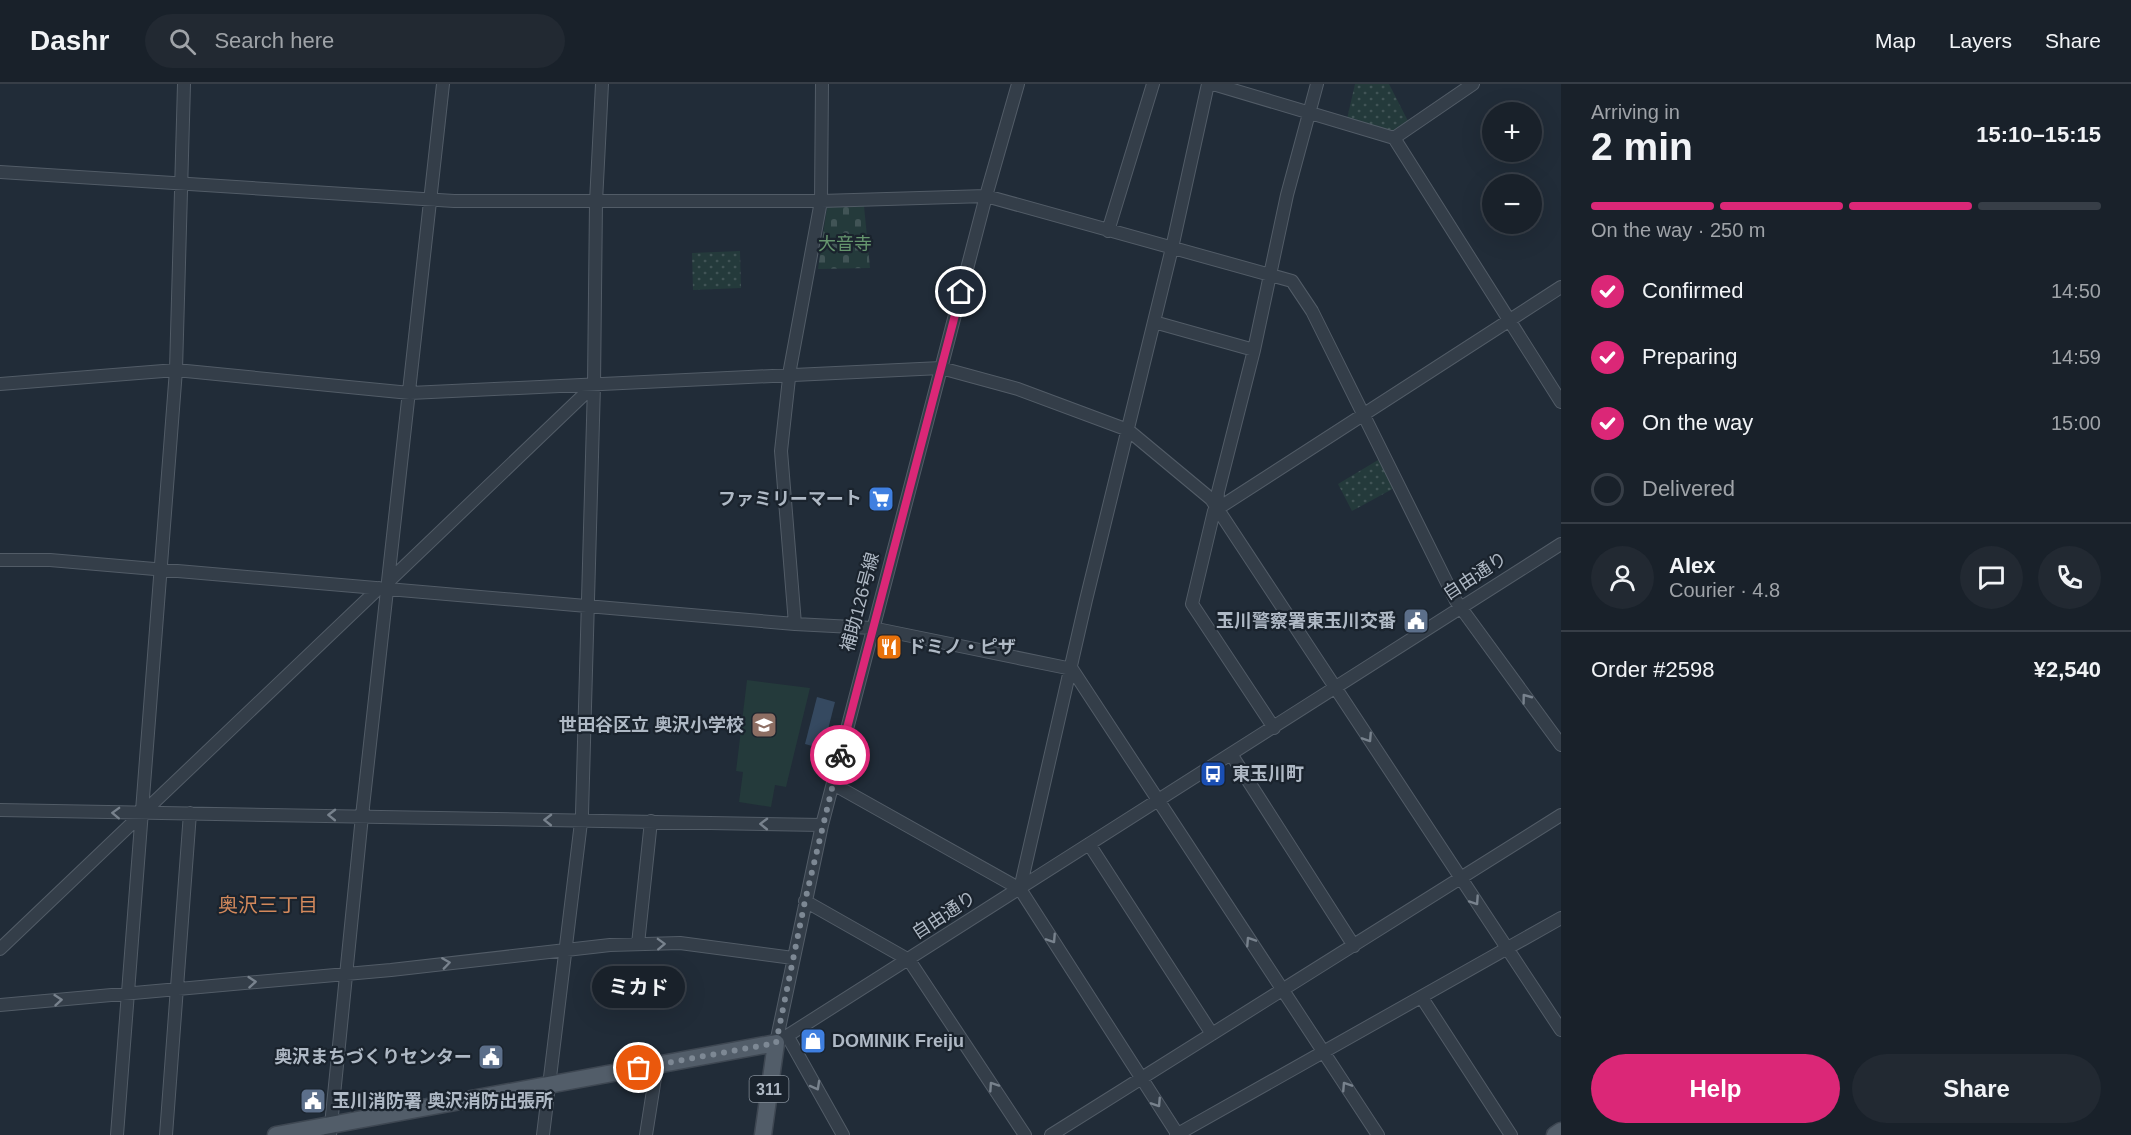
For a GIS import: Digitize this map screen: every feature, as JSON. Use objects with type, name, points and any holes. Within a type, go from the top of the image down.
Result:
[{"type":"main road","name":"自由通り","points":[[276,1135],[331,1130],[550,1084],[782,1040]]},
{"type":"main road","name":"補助126号線","points":[[763,1135],[782,1040]]},
{"type":"main road","points":[[1555,1135],[1561,1131]]},
{"type":"street","points":[[117,1135],[176,370],[184,84]]},
{"type":"street","points":[[331,1130],[385,586],[410,393],[443,84]]},
{"type":"street","points":[[543,1135],[582,820],[594,385],[596,202],[602,84]]},
{"type":"street","points":[[795,624],[781,451],[789,375],[821,201],[822,84]]},
{"type":"street","name":"補助126号線","points":[[782,1040],[793,958],[822,825],[986,196],[1018,84]]},
{"type":"street","points":[[1108,231],[1153,84]]},
{"type":"street","points":[[1020,889],[1172,248],[1208,84]]},
{"type":"street","points":[[1213,84],[1394,138],[1561,402]]},
{"type":"street","points":[[1217,508],[1218,492],[1254,350],[1287,195],[1317,84]]},
{"type":"street","points":[[1394,138],[1473,84]]},
{"type":"street","points":[[0,172],[431,199],[596,202],[821,201],[986,196],[1292,281],[1303,293],[1460,608],[1561,745]]},
{"type":"street","points":[[1274,728],[1192,604],[1212,516],[1217,508],[1561,287]]},
{"type":"street","points":[[1154,322],[1254,350]]},
{"type":"street","points":[[0,384],[176,370],[410,393],[941,368],[1018,389],[1128,430],[1211,499],[1561,1030]]},
{"type":"street","points":[[0,949],[385,586],[594,385]]},
{"type":"street","name":"自由通り","points":[[782,1040],[1561,544]]},
{"type":"street","points":[[0,560],[51,560],[161,571],[385,586],[795,624],[872,628],[1072,669],[1378,1135]]},
{"type":"street","points":[[1231,754],[1354,946]]},
{"type":"street","points":[[833,784],[1020,889],[1178,1135],[1561,918]]},
{"type":"street","points":[[0,810],[822,825]]},
{"type":"street","points":[[166,1135],[190,813]]},
{"type":"street","points":[[1052,1135],[1561,815]]},
{"type":"street","points":[[638,944],[651,821]]},
{"type":"street","points":[[1089,844],[1212,1034]]},
{"type":"street","points":[[805,901],[909,960],[1025,1135]]},
{"type":"street","points":[[0,1005],[345,974],[566,949],[638,944],[680,943],[793,958]]},
{"type":"street","points":[[1422,998],[1511,1135]]},
{"type":"street","points":[[782,1040],[843,1135]]},
{"type":"street","points":[[646,1135],[657,1065]]},
{"type":"green space","points":[[1355,84],[1389,84],[1408,121],[1391,132],[1347,119]]},
{"type":"green space","name":"大音寺","points":[[864,206],[870,268],[818,269],[827,207]]},
{"type":"green space","points":[[740,251],[741,288],[693,290],[692,253]]},
{"type":"green space","points":[[1383,457],[1398,486],[1352,511],[1338,484]]},
{"type":"green space","points":[[747,680],[810,688],[786,787],[775,785],[771,807],[739,802],[743,772],[736,771]]},
{"type":"water","points":[[817,697],[835,702],[823,749],[805,744]]},
{"type":"way so far","points":[[639,1068],[776,1043],[805,901],[840,755]]},
{"type":"place","name":"ファミリーマート","points":[[881,499]]},
{"type":"place","name":"玉川警察署東玉川交番","points":[[1416,621]]},
{"type":"place","name":"ドミノ・ピザ","points":[[889,647]]},
{"type":"place","name":"世田谷区立 奥沢小学校","points":[[764,725]]},
{"type":"place","name":"東玉川町","points":[[1213,774]]},
{"type":"place","name":"DOMINIK Freiju","points":[[813,1041]]},
{"type":"place","name":"奥沢まちづくりセンター","points":[[491,1057]]},
{"type":"place","name":"ミカド","points":[[639,1068]]},
{"type":"place","name":"玉川消防署 奥沢消防出張所","points":[[313,1101]]},
{"type":"district","name":"奥沢三丁目","points":[[268,905]]},
{"type":"route","points":[[840,755],[961,292]]}]
